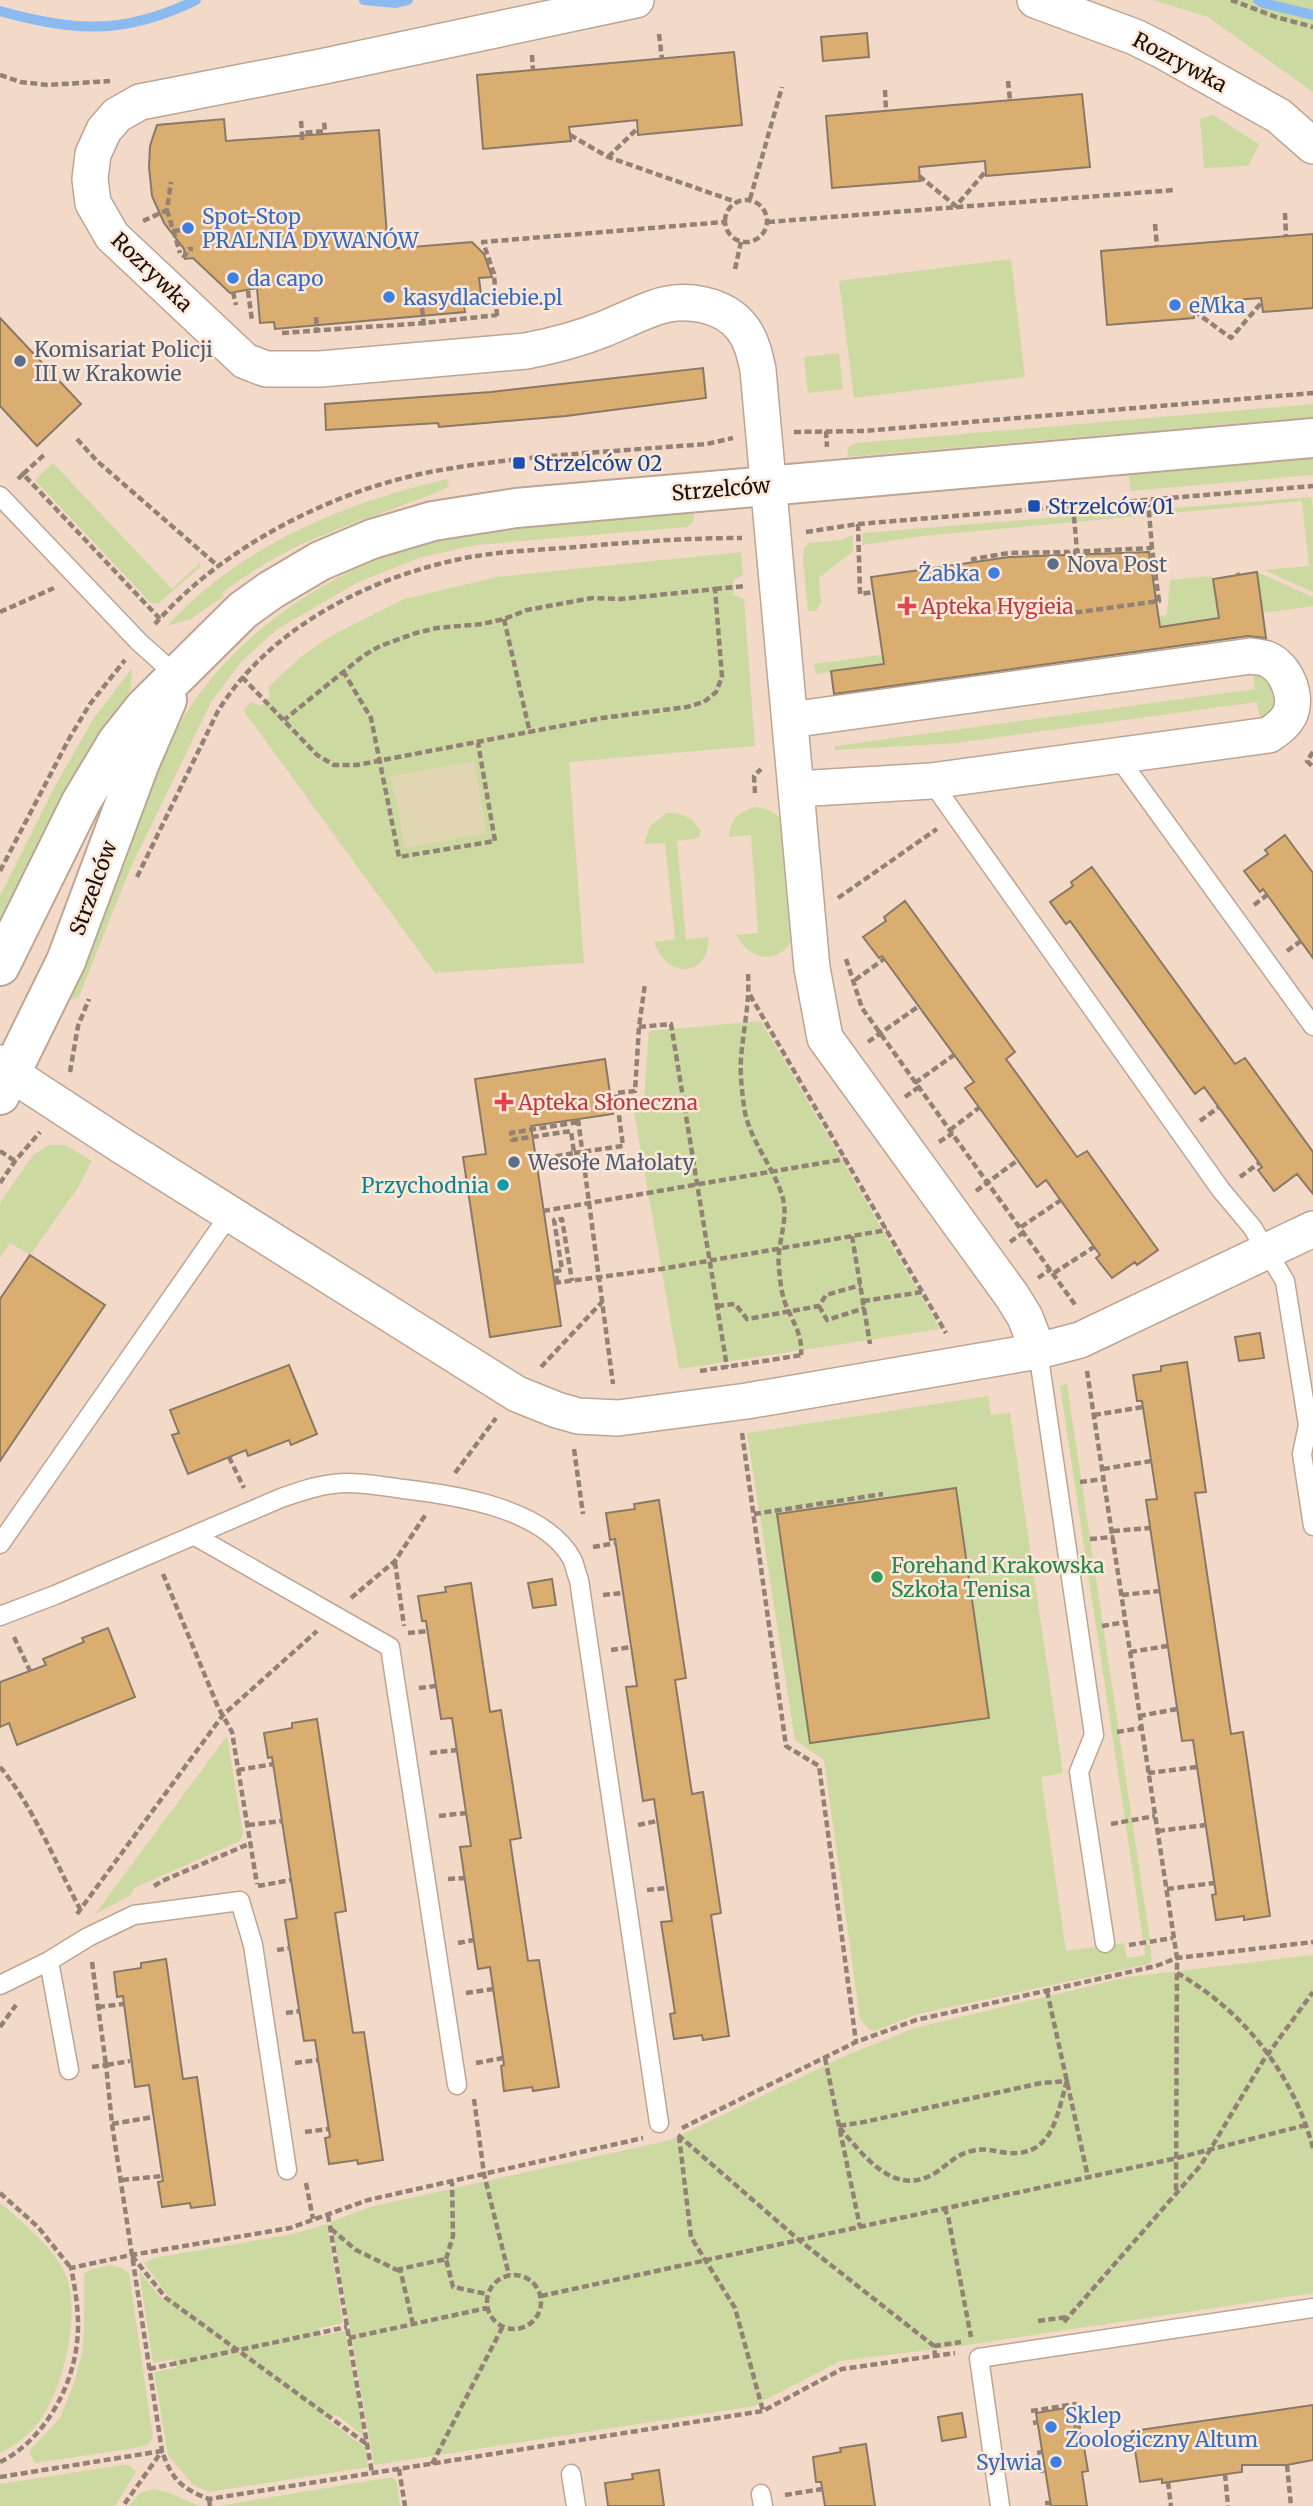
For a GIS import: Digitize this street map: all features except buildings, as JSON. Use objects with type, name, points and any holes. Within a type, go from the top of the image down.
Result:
[{"type":"street","name":"Rozrywka","points":[[636,0],[140,102],[117,114],[104,130],[93,154],[90,179],[93,203],[111,236],[245,360],[266,369],[320,369],[501,354],[556,345],[602,330],[656,307],[676,303],[697,304],[721,311],[730,315],[744,329],[754,353],[812,968],[825,1038],[1019,1306],[1038,1351]]},
{"type":"street","name":"Rozrywka","points":[[1035,0],[1135,37],[1161,50],[1279,116],[1313,146]]},
{"type":"street","name":"Strzelców","points":[[0,966],[81,802],[117,742],[144,708],[220,630],[271,590],[320,561],[398,531],[433,521],[516,508],[1313,438]]},
{"type":"street","points":[[790,720],[1251,656],[1267,659],[1281,670],[1291,690],[1291,713],[1282,726],[1269,735],[931,781],[796,789]]},
{"type":"street","name":"Strzelców","points":[[4,1076],[66,961],[139,765],[177,676]]},
{"type":"street","points":[[4,1076],[27,1084],[517,1394],[557,1410],[596,1419],[747,1401],[1038,1351],[1080,1340],[1313,1229]]},
{"type":"lane","points":[[6,490],[77,577],[139,642],[177,676]]},
{"type":"lane","points":[[1118,757],[1313,1026]]},
{"type":"lane","points":[[931,781],[1267,1251],[1285,1281],[1308,1425],[1302,1454],[1313,1526]]},
{"type":"lane","points":[[0,1544],[230,1214]]},
{"type":"lane","points":[[1038,1351],[1094,1735],[1079,1772],[1105,1943]]},
{"type":"lane","points":[[2,1616],[255,1510],[311,1488],[336,1483],[465,1498],[522,1517],[540,1527],[566,1551],[573,1561],[579,1580],[655,2130]]},
{"type":"lane","points":[[195,1536],[390,1647],[457,2085]]},
{"type":"lane","points":[[0,1985],[134,1915],[240,1901],[253,1945],[287,2170]]},
{"type":"lane","points":[[49,1961],[69,2070]]},
{"type":"lane","points":[[1000,2506],[979,2358],[1313,2308]]},
{"type":"lane","points":[[570,2474],[576,2506]]},
{"type":"path","points":[[1231,0],[1313,27]]},
{"type":"path","points":[[659,34],[662,59]]},
{"type":"path","points":[[532,48],[533,71]]},
{"type":"path","points":[[0,75],[21,82],[48,85],[113,81]]},
{"type":"path","points":[[1008,81],[1010,100]]},
{"type":"path","points":[[750,199],[782,87]]},
{"type":"path","points":[[885,89],[886,111]]},
{"type":"path","points":[[301,121],[302,137],[324,131],[324,122]]},
{"type":"path","points":[[608,157],[638,128]]},
{"type":"path","points":[[570,135],[608,157],[736,202]]},
{"type":"path","points":[[956,206],[986,170]]},
{"type":"path","points":[[919,176],[956,206]]},
{"type":"path","points":[[172,182],[167,210],[176,242]]},
{"type":"path","points":[[768,222],[1174,190]]},
{"type":"path","points":[[750,199],[758,202],[765,211],[768,222],[764,233],[757,239],[741,242],[728,233],[724,222],[725,215],[736,202],[750,199]]},
{"type":"path","points":[[158,213],[167,210]]},
{"type":"path","points":[[1285,214],[1286,236]]},
{"type":"path","points":[[501,354],[494,274],[483,242],[724,222]]},
{"type":"path","points":[[1155,224],[1157,247]]},
{"type":"path","points":[[173,231],[182,230]]},
{"type":"path","points":[[735,269],[741,242]]},
{"type":"path","points":[[185,256],[189,249],[193,249]]},
{"type":"path","points":[[248,291],[252,322]]},
{"type":"path","points":[[233,292],[237,307]]},
{"type":"path","points":[[1194,311],[1231,338],[1262,302]]},
{"type":"path","points":[[422,308],[424,323]]},
{"type":"path","points":[[277,333],[407,325],[497,315]]},
{"type":"path","points":[[316,317],[317,332]]},
{"type":"path","points":[[406,318],[407,325]]},
{"type":"path","points":[[782,432],[864,432],[1313,393]]},
{"type":"path","points":[[77,439],[97,461],[218,566]]},
{"type":"path","points":[[6,490],[45,454]]},
{"type":"path","points":[[23,474],[160,619]]},
{"type":"path","points":[[793,534],[858,524],[1313,486]]},
{"type":"path","points":[[1065,614],[1159,601],[1147,500]]},
{"type":"path","points":[[1073,506],[1077,551]]},
{"type":"path","points":[[858,524],[860,594],[874,592]]},
{"type":"path","points":[[132,888],[218,711],[242,677],[275,644],[317,617],[370,588],[426,567],[487,554],[680,538],[752,538]]},
{"type":"path","points":[[974,562],[974,559],[1009,554],[1060,554],[1153,548]]},
{"type":"path","points":[[0,612],[77,577]]},
{"type":"path","points":[[284,720],[363,656],[397,639],[437,628],[504,619],[527,611],[593,597],[621,599],[757,585]]},
{"type":"path","points":[[242,677],[317,755],[334,765],[356,765],[602,718],[687,707],[704,702],[716,692],[722,677],[715,589]]},
{"type":"path","points":[[504,619],[530,733]]},
{"type":"path","points":[[0,871],[69,737],[90,704],[128,657]]},
{"type":"path","points":[[344,671],[367,708],[399,857],[495,841],[478,743]]},
{"type":"path","points":[[1299,752],[1313,767]]},
{"type":"path","points":[[1307,761],[1313,752]]},
{"type":"path","points":[[837,899],[905,852]]},
{"type":"path","points":[[836,886],[838,908]]},
{"type":"path","points":[[845,955],[862,1008],[879,1035],[1054,1273],[1079,1311],[1078,1314]]},
{"type":"path","points":[[855,980],[884,959]]},
{"type":"path","points":[[748,974],[750,995],[741,1059],[745,1109],[755,1143],[771,1171],[784,1203],[784,1227],[778,1259],[780,1284],[801,1337],[801,1355]]},
{"type":"path","points":[[535,1160],[623,1146],[613,1094],[635,1091],[645,984]]},
{"type":"path","points":[[69,1080],[78,1026],[93,988]]},
{"type":"path","points":[[750,995],[946,1333],[934,1335]]},
{"type":"path","points":[[841,1060],[919,1006]]},
{"type":"path","points":[[639,1027],[671,1024],[728,1378]]},
{"type":"path","points":[[915,1083],[954,1055]]},
{"type":"path","points":[[950,1130],[980,1107]]},
{"type":"path","points":[[574,1153],[571,1131],[512,1140],[511,1133],[578,1121],[614,1393]]},
{"type":"path","points":[[0,1183],[45,1126]]},
{"type":"path","points":[[0,1151],[15,1161]]},
{"type":"path","points":[[543,1211],[845,1159]]},
{"type":"path","points":[[951,1210],[1018,1160]]},
{"type":"path","points":[[1021,1227],[1061,1200]]},
{"type":"path","points":[[572,1281],[562,1219],[554,1220],[562,1270],[556,1271],[556,1283],[572,1281],[598,1276],[710,1260],[887,1230]]},
{"type":"path","points":[[852,1236],[870,1344]]},
{"type":"path","points":[[1054,1273],[1094,1247]]},
{"type":"path","points":[[717,1306],[735,1304],[747,1319],[819,1306],[826,1295],[861,1285]]},
{"type":"path","points":[[863,1301],[922,1292]]},
{"type":"path","points":[[540,1369],[602,1302]]},
{"type":"path","points":[[819,1306],[827,1320],[865,1308]]},
{"type":"path","points":[[859,1346],[883,1342]]},
{"type":"path","points":[[689,1373],[812,1353]]},
{"type":"path","points":[[1086,1365],[1177,1958],[1176,2193]]},
{"type":"path","points":[[613,1384],[626,1382]]},
{"type":"path","points":[[1094,1415],[1143,1408]]},
{"type":"path","points":[[0,2027],[49,1961],[80,1909],[223,1715],[395,1561],[439,1494],[500,1413]]},
{"type":"path","points":[[741,1429],[786,1746],[819,1766],[856,2042]]},
{"type":"path","points":[[573,1441],[583,1514]]},
{"type":"path","points":[[229,1457],[255,1510]]},
{"type":"path","points":[[1102,1469],[1151,1461]]},
{"type":"path","points":[[443,1472],[467,1477]]},
{"type":"path","points":[[754,1514],[883,1494]]},
{"type":"path","points":[[1113,1531],[1150,1528]]},
{"type":"path","points":[[588,1548],[616,1543]]},
{"type":"path","points":[[154,1553],[232,1732],[260,1898],[240,1901]]},
{"type":"path","points":[[390,1647],[405,1634],[395,1561]]},
{"type":"path","points":[[1122,1595],[1160,1591]]},
{"type":"path","points":[[2,1616],[30,1671]]},
{"type":"path","points":[[1130,1652],[1167,1646]]},
{"type":"path","points":[[1139,1716],[1177,1709]]},
{"type":"path","points":[[238,1770],[274,1764]]},
{"type":"path","points":[[0,1767],[12,1780],[80,1909],[88,1937],[112,2124],[162,2451],[169,2471],[186,2489],[209,2499],[763,2411],[842,2369],[961,2352],[979,2358]]},
{"type":"path","points":[[1148,1773],[1197,1767]]},
{"type":"path","points":[[1088,1828],[1155,1816]]},
{"type":"path","points":[[248,1825],[282,1821]]},
{"type":"path","points":[[1158,1831],[1206,1825]]},
{"type":"path","points":[[134,1915],[134,1900],[162,1881],[251,1843]]},
{"type":"path","points":[[258,1886],[291,1880]]},
{"type":"path","points":[[1167,1889],[1214,1883]]},
{"type":"path","points":[[1105,1943],[1125,1941],[1129,1945],[1173,1938]]},
{"type":"path","points":[[763,2411],[735,2308],[691,2237],[677,2131],[856,2042],[916,2020],[1156,1966],[1177,1958],[1313,1942]]},
{"type":"path","points":[[1177,1973],[1197,1984],[1216,2000],[1269,2053],[1296,2098],[1313,2148]]},
{"type":"path","points":[[1047,1991],[1088,2177]]},
{"type":"path","points":[[1061,2325],[1201,2165],[1269,2053],[1313,1992]]},
{"type":"path","points":[[97,2007],[124,2004]]},
{"type":"path","points":[[825,2058],[860,2227]]},
{"type":"path","points":[[287,2064],[318,2060]]},
{"type":"path","points":[[69,2070],[131,2061]]},
{"type":"path","points":[[838,2126],[872,2166],[888,2175],[919,2180],[967,2152],[982,2148],[1011,2153],[1030,2151],[1042,2143],[1057,2118],[1067,2081]]},
{"type":"path","points":[[838,2126],[1067,2081]]},
{"type":"path","points":[[457,2085],[472,2082],[484,2174],[509,2275]]},
{"type":"path","points":[[112,2124],[153,2117]]},
{"type":"path","points":[[541,2297],[1177,2158],[1306,2125]]},
{"type":"path","points":[[298,2133],[328,2129]]},
{"type":"path","points":[[71,2268],[290,2228],[368,2200],[452,2182],[655,2130]]},
{"type":"path","points":[[679,2136],[799,2240],[934,2346],[935,2355]]},
{"type":"path","points":[[122,2180],[162,2176]]},
{"type":"path","points":[[305,2180],[313,2219]]},
{"type":"path","points":[[452,2182],[453,2236],[446,2259],[453,2287],[487,2294]]},
{"type":"path","points":[[0,2193],[38,2227],[71,2268],[77,2298],[77,2344],[63,2396],[38,2432],[11,2457],[0,2462]]},
{"type":"path","points":[[944,2208],[948,2216],[972,2341],[979,2358]]},
{"type":"path","points":[[328,2215],[372,2473]]},
{"type":"path","points":[[331,2229],[356,2250],[397,2270],[446,2259]]},
{"type":"path","points":[[131,2255],[166,2298],[368,2445]]},
{"type":"path","points":[[401,2269],[413,2324]]},
{"type":"path","points":[[509,2275],[529,2279],[537,2287],[541,2297],[537,2317],[529,2325],[519,2329],[503,2326],[491,2317],[487,2308],[487,2294],[499,2279],[509,2275]]},
{"type":"path","points":[[349,2338],[487,2308]]},
{"type":"path","points":[[431,2464],[503,2326]]},
{"type":"path","points":[[149,2369],[347,2327]]},
{"type":"path","points":[[1031,2411],[1075,2404],[1080,2435],[1077,2436]]},
{"type":"path","points":[[0,2477],[162,2451]]},
{"type":"path","points":[[123,2506],[162,2451]]},
{"type":"path","points":[[1287,2465],[1291,2506]]},
{"type":"path","points":[[400,2469],[405,2506]]},
{"type":"path","points":[[1225,2474],[1228,2506]]},
{"type":"path","points":[[1168,2482],[1171,2506]]},
{"type":"path","points":[[762,2500],[822,2489]]},
{"type":"path","points":[[209,2499],[210,2506]]},
{"type":"green space","points":[[1153,0],[1313,0],[1313,92],[1208,17]]},
{"type":"green space","points":[[1213,115],[1259,144],[1248,166],[1204,168],[1200,119]]},
{"type":"green space","points":[[1011,259],[1025,377],[854,398],[839,281]]},
{"type":"green space","points":[[839,353],[843,389],[808,393],[804,357]]},
{"type":"green space","points":[[1313,404],[1313,417],[847,457],[849,446],[857,443]]},
{"type":"green space","points":[[1313,458],[1313,475],[1130,491],[1129,475]]},
{"type":"green space","points":[[53,463],[172,589],[200,563],[200,567],[159,603],[151,603],[35,480]]},
{"type":"green space","points":[[447,479],[449,487],[291,549],[244,577],[222,593],[224,596],[191,619],[167,626],[196,597],[260,550],[332,515],[369,501]]},
{"type":"green space","points":[[1311,497],[1313,592],[1264,570],[1309,566],[1302,501],[923,536],[862,545],[863,533]]},
{"type":"green space","points":[[694,512],[693,522],[687,527],[477,545],[422,557],[356,583],[276,630],[241,662],[211,702],[130,869],[79,997],[67,999],[169,744],[206,685],[259,631],[322,586],[357,568],[426,543],[492,530],[560,522]]},
{"type":"green space","points":[[853,535],[853,551],[819,578],[821,603],[816,611],[808,611],[804,548],[809,543],[841,540]]},
{"type":"green space","points":[[741,552],[743,575],[733,580],[734,595],[744,599],[755,746],[569,762],[584,963],[435,973],[243,710],[251,702],[261,706],[270,697],[268,687],[302,656],[329,637],[404,599],[497,577]]},
{"type":"green space","points":[[1257,572],[1313,597],[1313,606],[816,674],[814,664],[1167,615],[1170,580],[1212,576],[1216,605],[1261,599]]},
{"type":"green space","points":[[132,668],[131,689],[81,762],[0,921],[0,896],[54,788],[92,721]]},
{"type":"green space","points":[[1252,668],[1277,688],[1274,711],[1261,723],[1257,702],[956,743],[835,750],[835,746],[1255,689]]},
{"type":"green space","points":[[756,807],[771,811],[783,821],[795,934],[783,951],[767,957],[750,951],[736,935],[758,933],[751,835],[729,837],[736,817]]},
{"type":"green space","points":[[667,813],[687,817],[701,831],[699,838],[677,841],[686,939],[708,937],[703,959],[696,966],[687,969],[668,963],[660,955],[654,942],[675,939],[665,843],[644,844],[650,826]]},
{"type":"green space","points":[[761,1021],[940,1329],[679,1369],[632,1100],[644,1098],[649,1031]]},
{"type":"green space","points":[[49,1145],[65,1145],[92,1161],[77,1189],[30,1255],[10,1243],[0,1258],[0,1203],[33,1155]]},
{"type":"green space","points":[[1067,1384],[1150,1940],[1143,1940],[1060,1386]]},
{"type":"green space","points":[[988,1396],[991,1415],[1010,1413],[1063,1773],[1041,1777],[1066,1951],[1124,1943],[1127,1958],[1145,1955],[1144,1945],[1150,1945],[1152,1960],[1149,1964],[918,2014],[875,2031],[869,2029],[860,2019],[824,1760],[795,1740],[747,1433]]},
{"type":"green space","points":[[227,1736],[243,1834],[240,1841],[134,1888],[131,1895],[95,1914]]},
{"type":"green space","points":[[1313,1955],[1313,2293],[960,2346],[840,2361],[754,2406],[374,2465],[331,2222],[370,2207],[671,2140],[847,2055],[915,2028],[1128,1977]]},
{"type":"green space","points":[[0,2203],[34,2233],[63,2269],[69,2284],[71,2322],[65,2363],[52,2400],[31,2431],[0,2453]]},
{"type":"green space","points":[[327,2224],[343,2323],[319,2328],[321,2336],[345,2331],[364,2436],[337,2415],[325,2418],[366,2448],[368,2467],[209,2492],[193,2485],[168,2455],[154,2372],[176,2368],[174,2359],[153,2363],[139,2271],[162,2299],[169,2297],[144,2263],[154,2258],[293,2234]]},
{"type":"green space","points":[[110,2265],[122,2268],[129,2274],[153,2438],[147,2445],[135,2448],[35,2463],[30,2454],[31,2449],[60,2418],[82,2353],[84,2274],[89,2270]]},
{"type":"green space","points":[[129,2465],[136,2472],[115,2506],[0,2506],[0,2484]]},
{"type":"green space","points":[[392,2477],[397,2482],[400,2506],[218,2506]]},
{"type":"green space","points":[[154,2489],[199,2506],[129,2506],[140,2493]]},
{"type":"sand","points":[[474,761],[487,833],[405,848],[391,776]]},
{"type":"waterway","points":[[0,11],[52,23],[100,26],[146,19],[196,0]]},
{"type":"waterway","points":[[364,0],[396,3],[408,0]]},
{"type":"waterway","points":[[1258,0],[1313,15]]},
{"type":"place","name":"Spot-Stop PRALNIA DYWANÓW","points":[[188,228]]},
{"type":"place","name":"da capo","points":[[233,278]]},
{"type":"place","name":"kasydlaciebie.pl","points":[[389,297]]},
{"type":"place","name":"eMka","points":[[1175,305]]},
{"type":"place","name":"Komisariat Policji III w Krakowie","points":[[20,361]]},
{"type":"place","name":"Strzelców 02","points":[[519,463]]},
{"type":"place","name":"Strzelców 01","points":[[1034,506]]},
{"type":"place","name":"Nova Post","points":[[1053,564]]},
{"type":"place","name":"Żabka","points":[[994,573]]},
{"type":"place","name":"Apteka Hygieia","points":[[907,606]]},
{"type":"place","name":"Apteka Słoneczna","points":[[504,1102]]},
{"type":"place","name":"Wesołe Małolaty","points":[[514,1162]]},
{"type":"place","name":"Przychodnia","points":[[503,1185]]},
{"type":"place","name":"Forehand Krakowska Szkoła Tenisa","points":[[877,1577]]},
{"type":"place","name":"Sklep Zoologiczny Altum","points":[[1051,2427]]},
{"type":"place","name":"Sylwia","points":[[1056,2462]]}]
